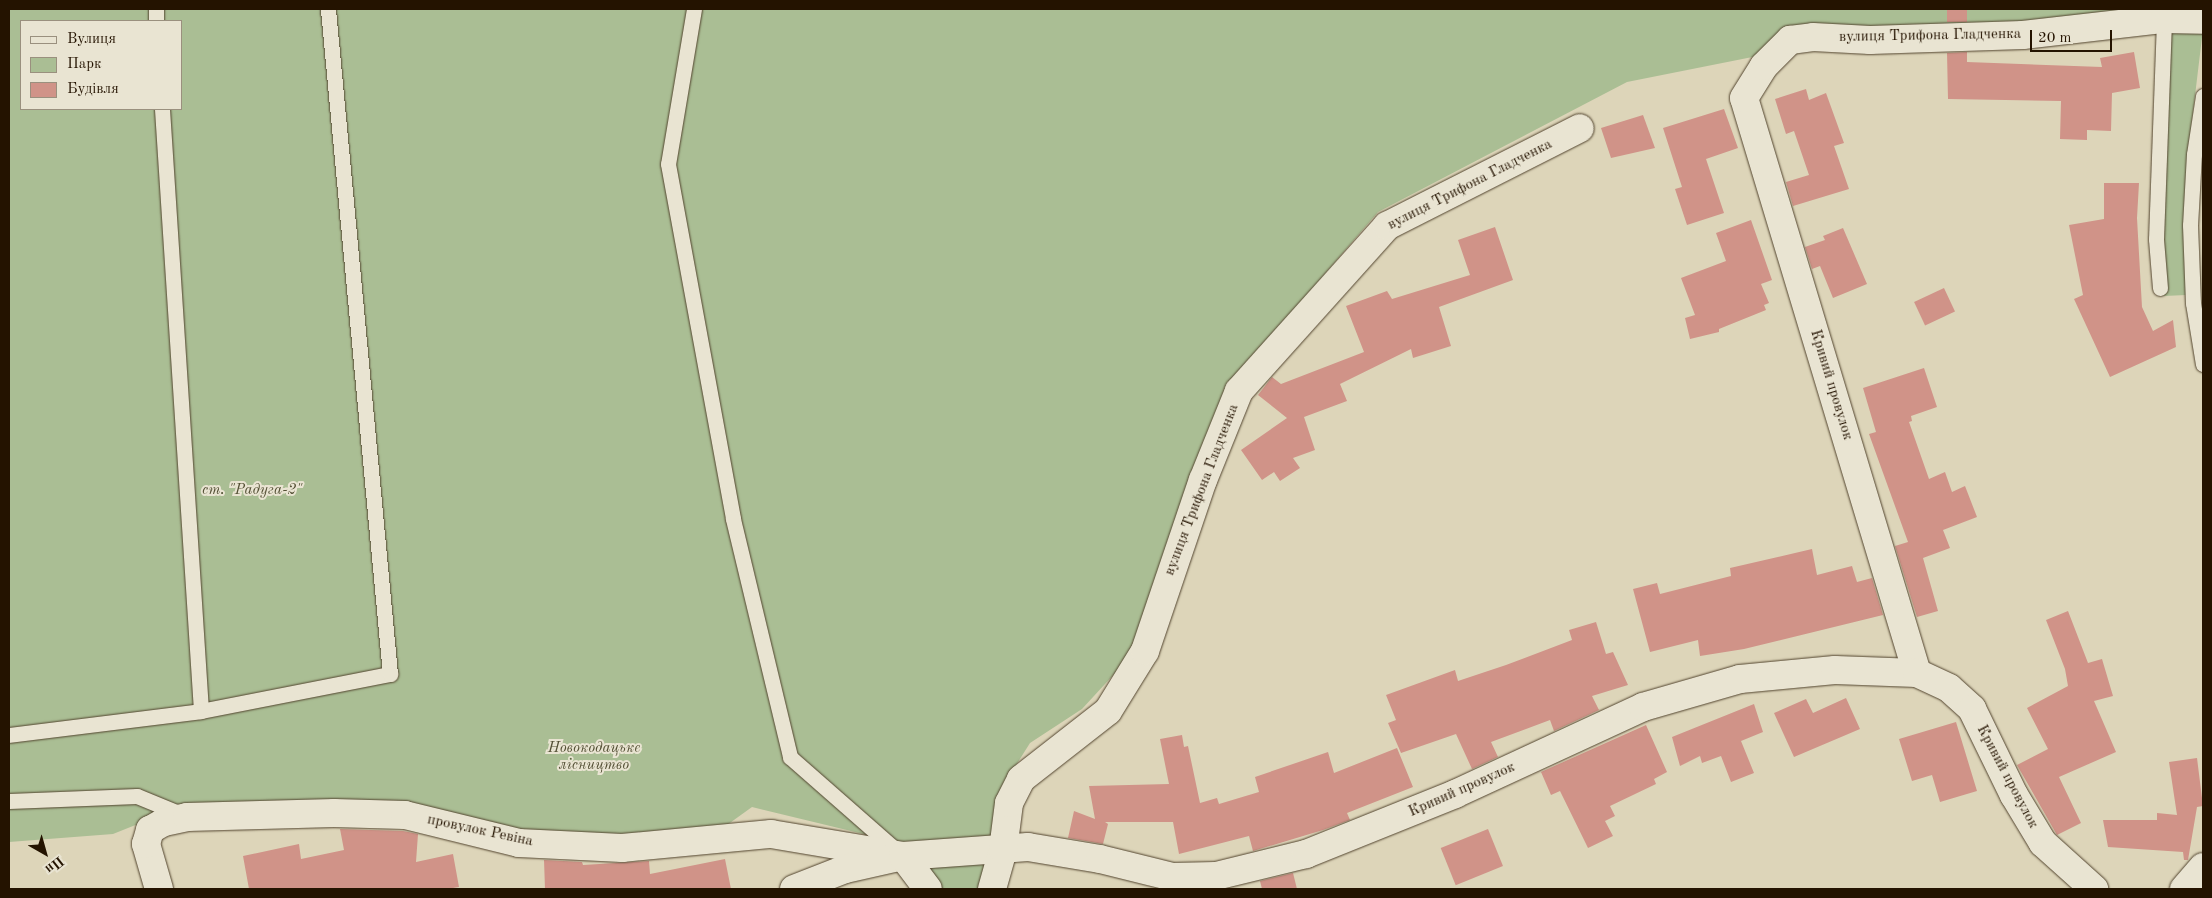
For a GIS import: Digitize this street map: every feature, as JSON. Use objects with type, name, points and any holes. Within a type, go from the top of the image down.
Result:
[{"type":"street","name":"вулиця Трифона Гладченка","points":[[1744,98],[1764,66],[1790,40],[1813,37],[1870,40],[2023,35],[2164,19],[2203,20]]},
{"type":"street","name":"Кривий провулок","points":[[1744,98],[1917,673]]},
{"type":"street","name":"вулиця Трифона Гладченка","points":[[992,889],[1003,850],[1010,803],[1021,779],[1108,710],[1145,651],[1202,480],[1239,391],[1387,226],[1580,128]]},
{"type":"street","name":"Кривий провулок","points":[[1003,850],[1028,847],[1100,859],[1173,877],[1216,876],[1250,870],[1306,854],[1455,794],[1643,707],[1740,679],[1835,670],[1917,673],[1949,688],[1972,709],[2014,795],[2043,843],[2094,889]]},
{"type":"street","name":"провулок Ревіна","points":[[159,889],[146,844],[150,830],[164,822],[187,817],[334,813],[404,816],[519,843],[622,848],[771,834],[903,856]]},
{"type":"street","name":"провулок Ревіна","points":[[794,889],[845,869],[903,856],[1003,850]]},
{"type":"street","points":[[903,856],[928,889]]},
{"type":"street","points":[[2184,889],[2203,867]]},
{"type":"lane","points":[[9,735],[201,711],[390,674],[328,9]]},
{"type":"lane","points":[[694,9],[668,164],[733,519],[790,757],[903,856]]},
{"type":"lane","points":[[2160,288],[2156,239],[2164,19]]},
{"type":"lane","points":[[2203,96],[2194,154],[2190,225],[2193,303],[2203,364]]},
{"type":"lane","points":[[162,110],[201,711]]},
{"type":"lane","points":[[9,801],[137,796],[187,817]]},
{"type":"green space","points":[[9,9],[2183,9],[1883,31],[1627,82],[1378,212],[1230,384],[1128,659],[1082,709],[1030,743],[996,797],[992,869],[986,889],[940,889],[909,845],[752,807],[720,830],[627,841],[518,836],[400,804],[153,818],[113,834],[9,842]]},
{"type":"green space","points":[[2203,29],[2188,154],[2186,295],[2164,296],[2159,237],[2168,33]]},
{"type":"building","points":[[1947,9],[1967,9],[1967,22],[1947,22]]},
{"type":"building","points":[[1967,52],[1967,62],[2102,67],[2100,58],[2134,52],[2140,88],[2112,93],[2111,131],[2087,130],[2087,140],[2060,139],[2061,101],[1948,99],[1947,53]]},
{"type":"building","points":[[1806,89],[1809,100],[1826,93],[1844,143],[1834,146],[1849,189],[1793,206],[1786,182],[1809,175],[1794,131],[1786,134],[1775,99]]},
{"type":"building","points":[[1724,109],[1738,148],[1706,159],[1724,213],[1687,225],[1675,189],[1682,187],[1663,128]]},
{"type":"building","points":[[1643,115],[1655,148],[1611,158],[1601,128]]},
{"type":"building","points":[[2104,183],[2139,183],[2137,218],[2142,307],[2153,331],[2173,320],[2176,347],[2110,377],[2074,299],[2083,295],[2069,225],[2104,219]]},
{"type":"building","points":[[1751,220],[1772,280],[1761,284],[1769,303],[1764,305],[1766,310],[1719,329],[1719,332],[1690,339],[1685,318],[1695,315],[1681,278],[1726,261],[1716,233]]},
{"type":"building","points":[[1495,227],[1513,280],[1439,307],[1451,346],[1413,358],[1411,349],[1340,384],[1347,401],[1304,417],[1315,450],[1293,458],[1300,468],[1280,481],[1274,472],[1262,480],[1241,450],[1287,418],[1258,395],[1272,377],[1281,384],[1364,352],[1346,306],[1387,291],[1392,299],[1470,275],[1458,240]]},
{"type":"building","points":[[1843,228],[1867,284],[1833,298],[1820,266],[1812,269],[1805,247],[1825,240],[1823,236]]},
{"type":"building","points":[[1944,288],[1955,312],[1925,326],[1914,302]]},
{"type":"building","points":[[1924,368],[1937,407],[1911,416],[1912,421],[1909,422],[1929,479],[1945,472],[1952,492],[1965,486],[1977,517],[1943,530],[1950,548],[1923,558],[1938,611],[1917,617],[1895,546],[1908,542],[1869,434],[1876,432],[1863,388]]},
{"type":"building","points":[[1812,549],[1817,575],[1852,566],[1857,582],[1872,578],[1883,615],[1744,649],[1700,656],[1698,640],[1650,652],[1633,589],[1657,583],[1660,594],[1731,576],[1730,568]]},
{"type":"building","points":[[2068,611],[2088,663],[2102,659],[2113,696],[2094,701],[2116,752],[2059,777],[2081,823],[2057,835],[2017,765],[2048,749],[2027,708],[2068,686],[2065,669],[2046,620]]},
{"type":"building","points":[[1596,622],[1606,654],[1613,652],[1628,685],[1592,696],[1599,710],[1554,731],[1550,720],[1491,742],[1498,757],[1472,769],[1456,734],[1401,753],[1388,723],[1396,720],[1386,695],[1455,670],[1458,681],[1506,665],[1572,640],[1569,630]]},
{"type":"building","points":[[1846,698],[1860,729],[1794,757],[1774,713],[1806,699],[1813,713]]},
{"type":"building","points":[[1754,704],[1763,732],[1741,741],[1754,773],[1731,782],[1721,756],[1702,763],[1700,756],[1680,766],[1672,737]]},
{"type":"building","points":[[1956,722],[1977,791],[1940,802],[1932,775],[1912,781],[1899,739]]},
{"type":"building","points":[[1646,725],[1667,772],[1654,779],[1656,784],[1610,806],[1615,816],[1605,821],[1613,836],[1588,848],[1560,791],[1551,795],[1541,772]]},
{"type":"building","points":[[1182,735],[1184,747],[1188,746],[1200,803],[1217,798],[1219,804],[1259,792],[1255,777],[1328,752],[1334,773],[1397,748],[1413,787],[1347,813],[1350,820],[1253,851],[1249,836],[1179,854],[1173,822],[1105,822],[1108,824],[1103,844],[1068,838],[1074,811],[1095,819],[1089,786],[1169,784],[1160,739]]},
{"type":"building","points":[[2197,758],[2203,806],[2197,807],[2188,860],[2184,860],[2183,852],[2108,847],[2103,820],[2157,820],[2157,813],[2177,815],[2169,762]]},
{"type":"building","points":[[340,829],[403,831],[418,834],[416,862],[453,854],[459,887],[447,889],[249,889],[243,856],[299,844],[301,859],[344,850]]},
{"type":"building","points":[[1488,829],[1503,866],[1456,885],[1441,848]]},
{"type":"building","points":[[725,859],[731,889],[545,889],[544,860],[582,862],[583,865],[649,861],[650,874]]},
{"type":"building","points":[[1293,873],[1297,889],[1262,889],[1260,881]]},
{"type":"park label","name":"ст. \"Радуга-2\"","points":[[252,491]]},
{"type":"park label","name":"Новокодацьке лісництво","points":[[594,756]]}]
